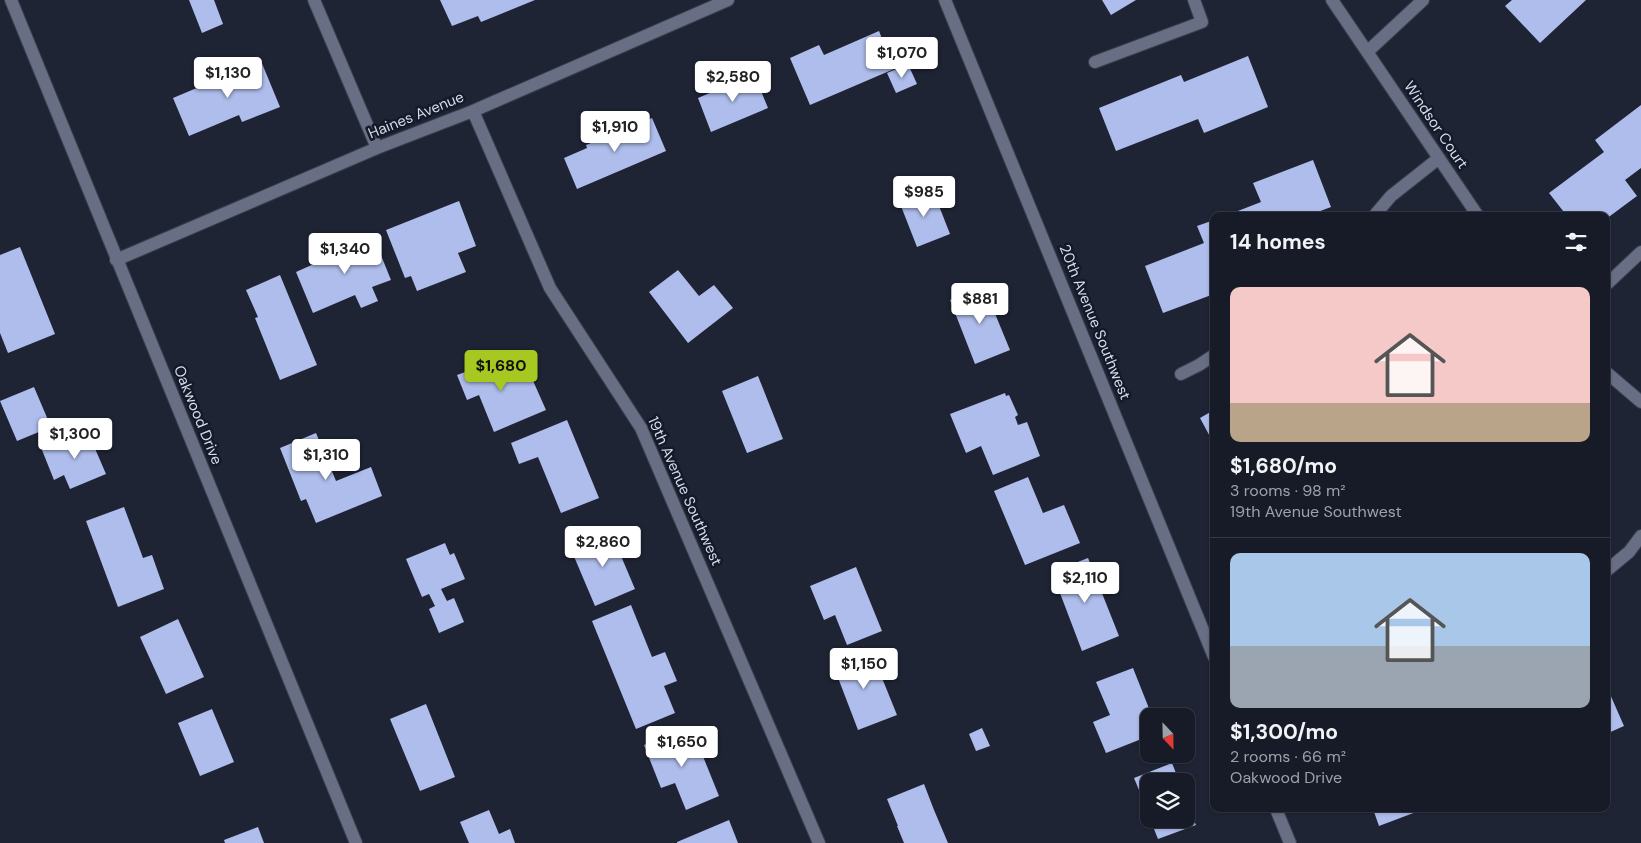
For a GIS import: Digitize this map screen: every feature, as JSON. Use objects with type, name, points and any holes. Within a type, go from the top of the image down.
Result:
[{"type":"street","name":"Oakwood Drive","points":[[11,0],[356,843]]},
{"type":"street","points":[[314,0],[376,148]]},
{"type":"street","name":"Haines Avenue","points":[[116,260],[376,148],[473,110],[728,0]]},
{"type":"street","name":"20th Avenue Southwest","points":[[945,0],[1210,647]]},
{"type":"street","points":[[1095,62],[1202,22],[1194,0]]},
{"type":"street","name":"Windsor Court","points":[[1332,0],[1475,212]]},
{"type":"street","points":[[1367,52],[1424,0]]},
{"type":"street","name":"19th Avenue Southwest","points":[[473,110],[550,288],[641,428],[819,843]]},
{"type":"street","points":[[1377,212],[1391,196],[1439,158]]},
{"type":"street","points":[[1610,281],[1641,252]]},
{"type":"street","points":[[1181,374],[1210,358]]},
{"type":"street","points":[[1610,375],[1641,402]]},
{"type":"street","points":[[1610,568],[1629,552],[1641,536]]},
{"type":"street","points":[[1277,812],[1290,843]]},
{"type":"building","points":[[189,0],[214,0],[223,24],[202,33]]},
{"type":"building","points":[[440,0],[535,0],[481,22],[478,16],[452,26]]},
{"type":"building","points":[[1102,0],[1136,0],[1111,15]]},
{"type":"building","points":[[1512,0],[1586,0],[1540,43],[1505,6]]},
{"type":"building","points":[[879,31],[894,69],[810,105],[790,58],[819,45],[824,55]]},
{"type":"building","points":[[1248,56],[1268,107],[1204,133],[1198,119],[1116,151],[1099,108],[1181,75],[1184,82]]},
{"type":"building","points":[[261,61],[280,107],[242,122],[239,115],[189,136],[173,98]]},
{"type":"building","points":[[908,64],[917,84],[896,93],[887,73]]},
{"type":"building","points":[[754,74],[768,108],[711,132],[698,98]]},
{"type":"building","points":[[1641,105],[1641,168],[1625,180],[1637,196],[1610,216],[1610,212],[1564,212],[1549,193],[1604,152],[1595,140]]},
{"type":"building","points":[[652,118],[666,151],[577,189],[564,158],[587,148],[586,145]]},
{"type":"building","points":[[1313,160],[1331,207],[1318,212],[1235,212],[1261,202],[1253,183]]},
{"type":"building","points":[[932,188],[950,234],[917,247],[899,201]]},
{"type":"building","points":[[459,201],[476,246],[458,253],[466,272],[417,291],[411,276],[405,278],[386,230]]},
{"type":"building","points":[[1210,221],[1210,295],[1163,313],[1145,266],[1204,243],[1197,226]]},
{"type":"building","points":[[372,233],[391,280],[372,287],[378,301],[361,308],[355,295],[313,313],[296,272],[316,263],[314,258]]},
{"type":"building","points":[[20,247],[55,334],[8,353],[0,333],[0,255]]},
{"type":"building","points":[[678,270],[699,296],[714,285],[733,308],[688,343],[649,292]]},
{"type":"building","points":[[280,275],[317,365],[280,380],[255,318],[258,317],[246,290]]},
{"type":"building","points":[[984,287],[1010,350],[975,364],[950,300]]},
{"type":"building","points":[[499,351],[512,381],[530,374],[546,410],[494,432],[479,395],[467,400],[457,375],[468,371],[466,365]]},
{"type":"building","points":[[758,376],[783,439],[747,453],[722,391]]},
{"type":"building","points":[[34,387],[51,427],[17,441],[0,401]]},
{"type":"building","points":[[1005,393],[1006,396],[1009,395],[1018,415],[1015,417],[1018,425],[1027,422],[1040,456],[993,475],[981,446],[966,453],[950,414]]},
{"type":"building","points":[[1210,412],[1210,437],[1200,418]]},
{"type":"building","points":[[567,420],[599,498],[561,513],[538,457],[519,464],[511,443]]},
{"type":"building","points":[[87,430],[106,474],[70,489],[64,475],[54,480],[42,450]]},
{"type":"building","points":[[316,433],[336,481],[371,467],[382,496],[316,523],[306,499],[301,501],[280,448]]},
{"type":"building","points":[[1028,477],[1043,513],[1064,505],[1080,543],[1025,565],[994,491]]},
{"type":"building","points":[[124,507],[143,558],[152,555],[164,589],[118,607],[86,521]]},
{"type":"building","points":[[610,530],[635,589],[595,606],[570,547]]},
{"type":"building","points":[[445,543],[450,555],[454,553],[465,579],[441,589],[447,601],[454,598],[464,622],[439,633],[429,609],[435,606],[429,594],[422,597],[406,559]]},
{"type":"building","points":[[1088,558],[1119,636],[1082,651],[1052,572]]},
{"type":"building","points":[[856,567],[882,631],[847,645],[835,615],[824,620],[810,586]]},
{"type":"building","points":[[631,605],[652,657],[665,652],[677,681],[664,686],[675,713],[636,729],[592,621]]},
{"type":"building","points":[[178,619],[204,677],[166,694],[140,637]]},
{"type":"building","points":[[867,649],[878,674],[880,673],[897,715],[858,730],[832,662]]},
{"type":"building","points":[[1133,668],[1149,708],[1140,708],[1140,740],[1106,753],[1093,722],[1110,715],[1096,682]]},
{"type":"building","points":[[1610,694],[1624,726],[1610,732]]},
{"type":"building","points":[[426,704],[455,777],[420,791],[390,719]]},
{"type":"building","points":[[212,709],[234,762],[200,776],[178,723]]},
{"type":"building","points":[[686,727],[694,745],[698,744],[719,796],[686,810],[675,783],[661,788],[644,745]]},
{"type":"building","points":[[982,728],[990,746],[976,751],[969,734]]},
{"type":"building","points":[[1172,763],[1176,773],[1147,773]]},
{"type":"building","points":[[1140,776],[1140,792],[1134,778]]},
{"type":"building","points":[[924,784],[948,843],[904,843],[897,826],[887,799]]},
{"type":"building","points":[[489,810],[499,834],[510,829],[515,843],[469,843],[460,822]]},
{"type":"building","points":[[1374,812],[1416,812],[1379,826]]},
{"type":"building","points":[[729,820],[738,843],[677,843],[677,842]]},
{"type":"building","points":[[258,827],[264,843],[225,843],[224,840]]},
{"type":"building","points":[[1154,828],[1188,828],[1158,839]]}]
